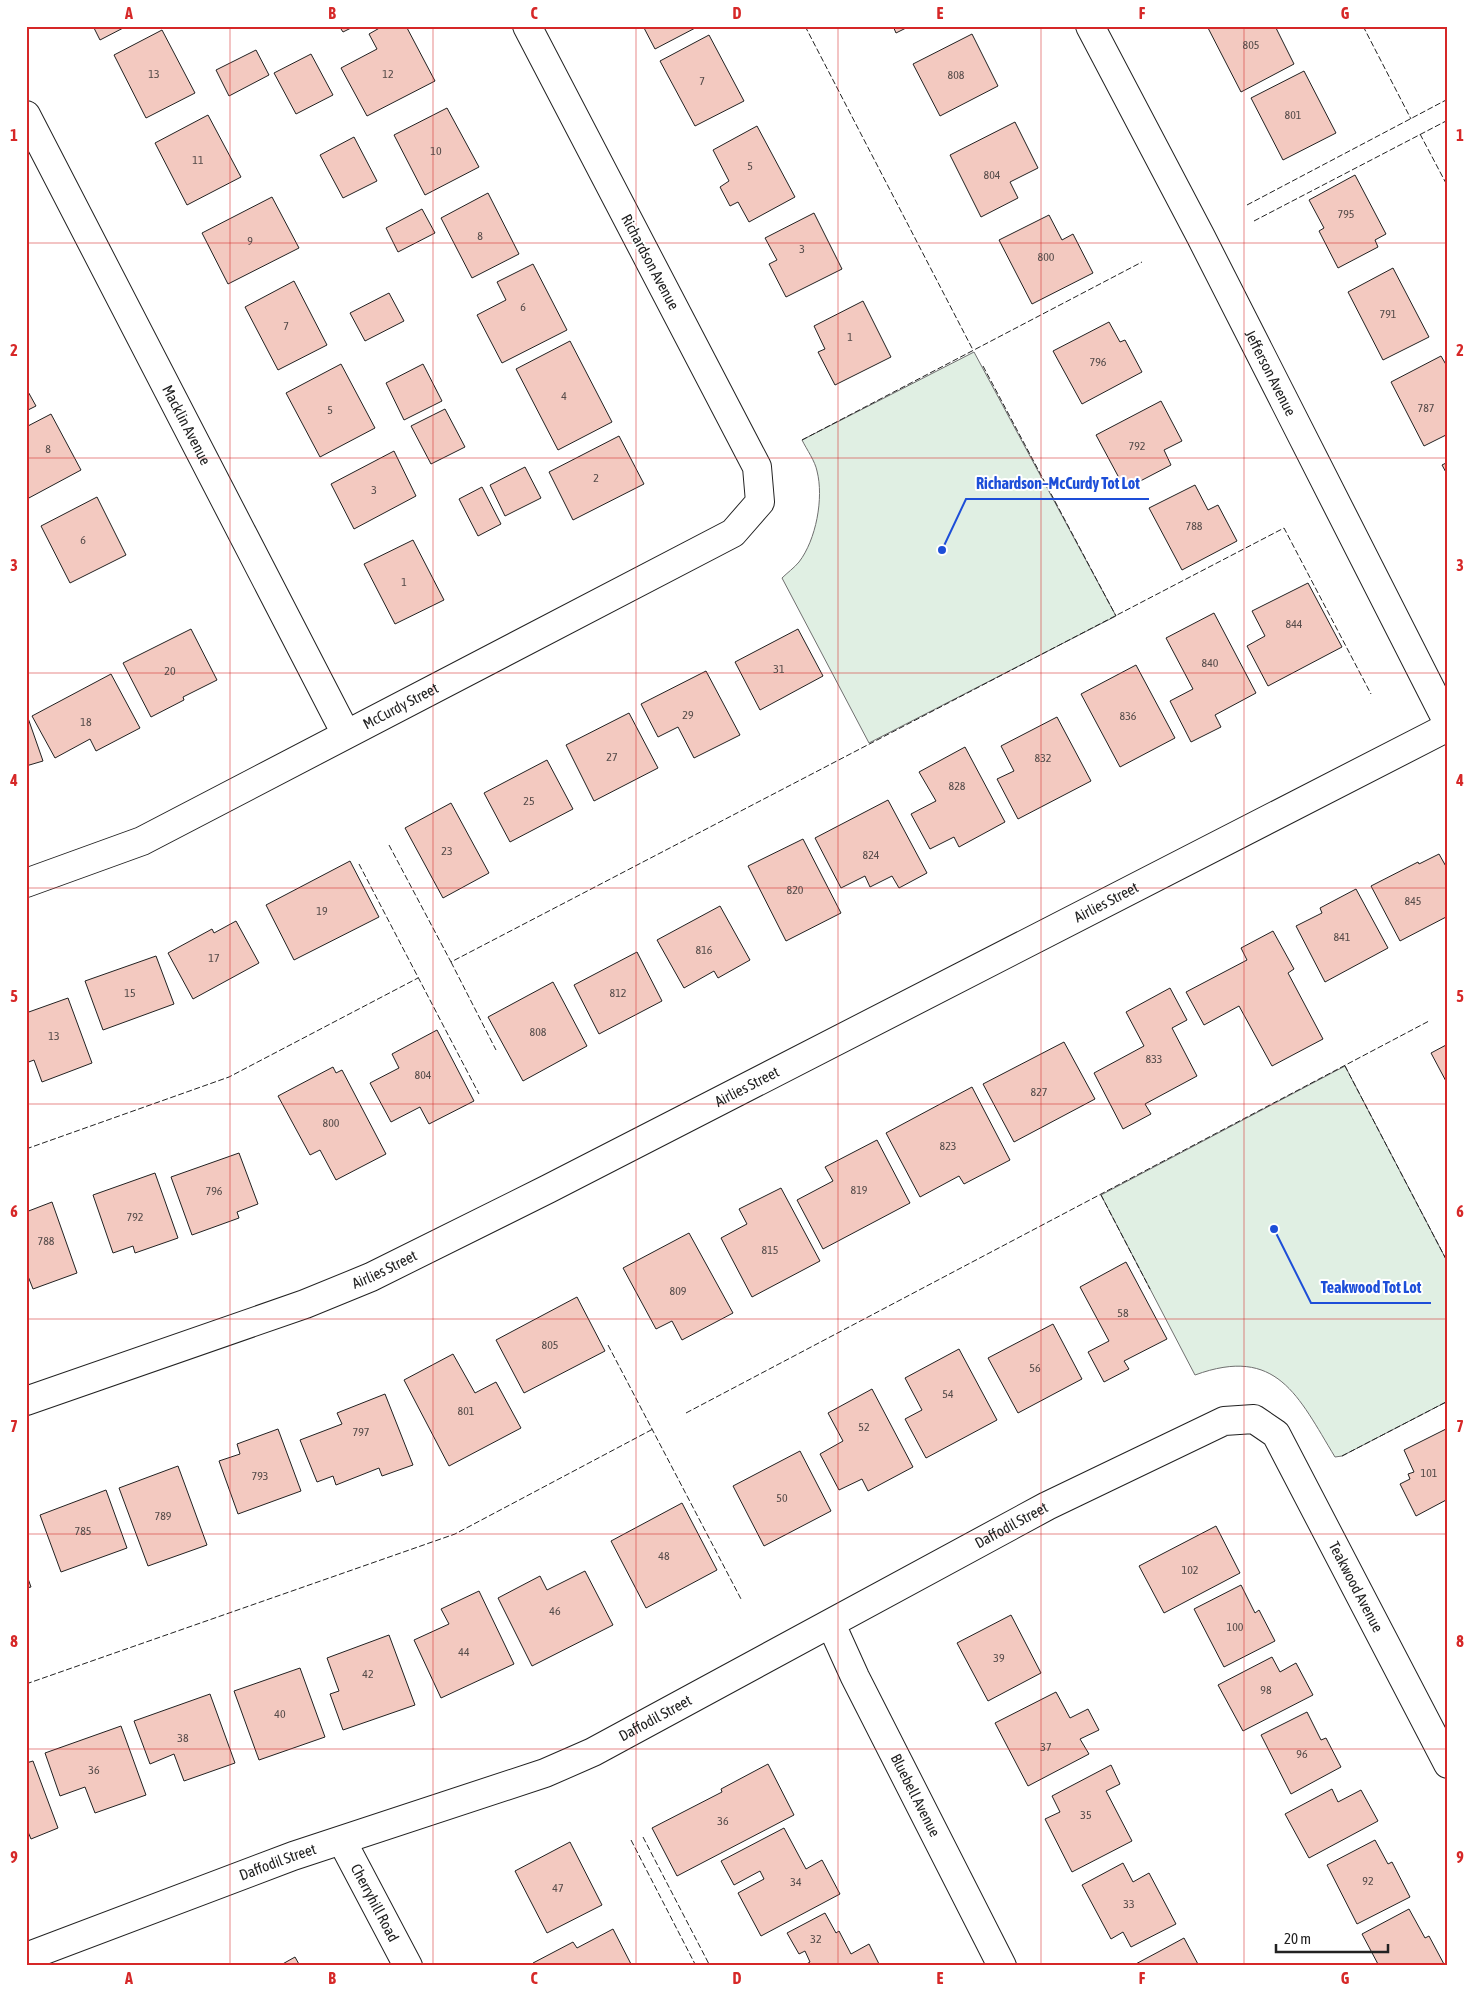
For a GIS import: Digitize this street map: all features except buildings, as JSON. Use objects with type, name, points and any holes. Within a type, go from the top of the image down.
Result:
[{"type":"street","name":"Richardson Avenue","points":[[527,26],[757,467],[760,502]]},
{"type":"street","name":"Jefferson Avenue","points":[[1090,26],[1205,246],[1448,723]]},
{"type":"street","name":"Macklin Avenue","points":[[26,115],[346,734]]},
{"type":"street","name":"McCurdy Street","points":[[26,883],[142,841],[733,533],[760,502]]},
{"type":"street","name":"Airlies Street","points":[[26,1401],[305,1304],[371,1277],[548,1189],[1448,727]]},
{"type":"street","name":"Daffodil Street","points":[[26,1957],[293,1856],[544,1773],[594,1752],[778,1650],[831,1624],[1056,1502],[1224,1421],[1254,1419]]},
{"type":"street","name":"Teakwood Avenue","points":[[1254,1419],[1276,1434],[1287,1452],[1448,1764]]},
{"type":"street","name":"Bluebell Avenue","points":[[831,1624],[855,1677],[1002,1966]]},
{"type":"street","name":"Cherryhill Road","points":[[342,1841],[408,1966]]},
{"type":"green space","points":[[974,352],[1116,616],[869,743],[782,578],[797,564],[805,553],[814,531],[819,506],[820,494],[817,471],[813,459],[802,440]]},
{"type":"green space","points":[[1345,1066],[1448,1263],[1448,1401],[1342,1456],[1335,1457],[1296,1396],[1282,1382],[1266,1372],[1246,1367],[1223,1367],[1195,1375],[1101,1195]]},
{"type":"fence","points":[[805,26],[973,350]]},
{"type":"fence","points":[[1363,26],[1411,119]]},
{"type":"fence","points":[[1247,205],[1448,99]]},
{"type":"fence","points":[[1254,221],[1448,120]]},
{"type":"fence","points":[[1420,134],[1448,187]]},
{"type":"fence","points":[[802,440],[1142,262]]},
{"type":"fence","points":[[983,366],[1116,616]]},
{"type":"fence","points":[[389,845],[451,962],[1284,528],[1371,694]]},
{"type":"fence","points":[[359,864],[479,1094]]},
{"type":"fence","points":[[451,962],[496,1050]]},
{"type":"fence","points":[[26,1149],[229,1077],[418,978]]},
{"type":"fence","points":[[686,1413],[1429,1021]]},
{"type":"fence","points":[[1345,1066],[1448,1263]]},
{"type":"fence","points":[[1101,1195],[1150,1289]]},
{"type":"fence","points":[[608,1345],[741,1599]]},
{"type":"fence","points":[[1342,1456],[1448,1401]]},
{"type":"fence","points":[[26,1684],[455,1534],[653,1429]]},
{"type":"fence","points":[[643,1837],[710,1966]]},
{"type":"fence","points":[[631,1840],[696,1966]]},
{"type":"place","name":"Richardson–McCurdy Tot Lot","points":[[942,550]]},
{"type":"place","name":"Teakwood Tot Lot","points":[[1274,1229]]}]
